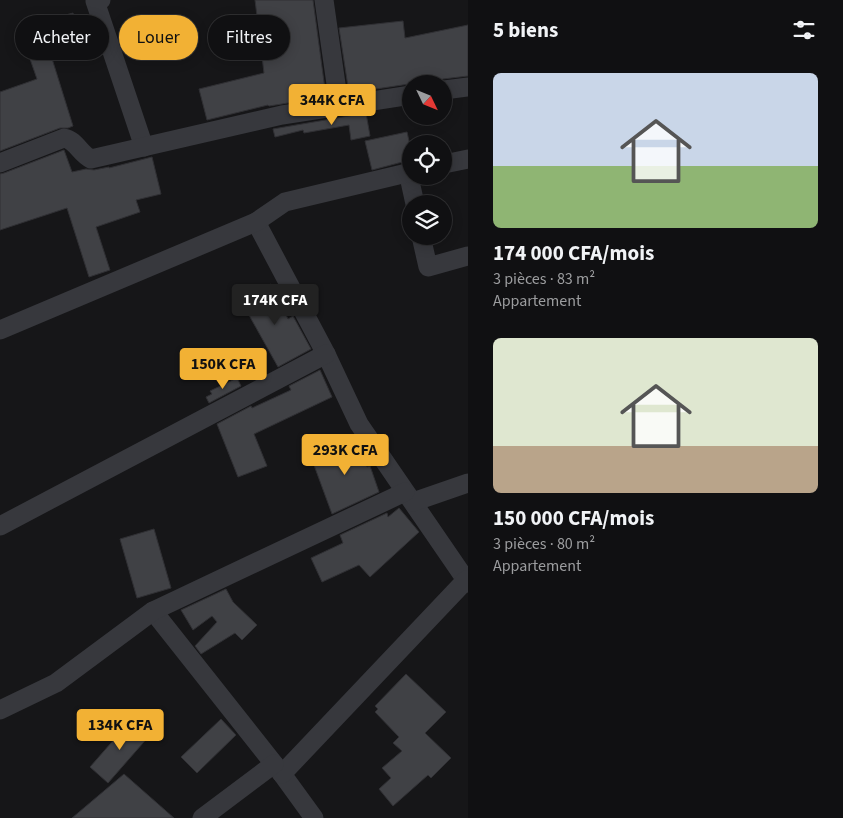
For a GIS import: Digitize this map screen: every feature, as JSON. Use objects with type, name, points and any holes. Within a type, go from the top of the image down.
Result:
[{"type":"street","points":[[101,0],[95,1],[144,147]]},
{"type":"street","points":[[324,0],[338,105]]},
{"type":"street","points":[[452,89],[468,87]]},
{"type":"street","points":[[0,163],[64,138],[74,142],[83,154],[91,159],[282,115],[402,96]]},
{"type":"street","points":[[452,162],[468,159]]},
{"type":"street","points":[[0,330],[256,222],[285,202],[402,174]]},
{"type":"street","points":[[202,818],[278,769],[467,581],[359,424],[326,354],[256,222]]},
{"type":"street","points":[[423,245],[428,268],[468,256]]},
{"type":"street","points":[[0,526],[326,354]]},
{"type":"street","points":[[0,710],[56,683],[153,611],[409,497],[468,483]]},
{"type":"street","points":[[153,611],[278,769],[314,818]]},
{"type":"building","points":[[255,0],[313,0],[326,97],[268,105],[207,120],[199,89],[264,73],[262,60],[290,60],[290,15],[257,15]]},
{"type":"building","points":[[403,21],[405,38],[468,25],[468,76],[452,78],[452,75],[402,75],[402,85],[349,93],[339,28]]},
{"type":"building","points":[[30,60],[52,60],[73,126],[60,128],[0,151],[0,92],[37,79]]},
{"type":"building","points":[[366,113],[370,136],[351,140],[349,125],[304,133],[303,130],[275,137],[273,129]]},
{"type":"building","points":[[407,132],[408,135],[402,135],[402,162],[372,170],[365,141]]},
{"type":"building","points":[[64,150],[72,172],[109,168],[152,157],[161,194],[136,200],[140,212],[96,227],[110,270],[89,277],[67,208],[0,230],[0,174]]},
{"type":"building","points":[[271,284],[288,319],[293,316],[311,349],[278,367],[240,299]]},
{"type":"building","points":[[320,370],[332,397],[254,434],[267,466],[238,477],[217,424],[251,406],[252,408],[291,390],[289,386]]},
{"type":"building","points":[[237,378],[241,386],[209,403],[206,397],[212,394],[210,391]]},
{"type":"building","points":[[357,440],[367,467],[370,466],[379,492],[332,514],[311,457]]},
{"type":"building","points":[[399,508],[419,532],[370,577],[359,565],[322,582],[311,558],[343,543],[340,535],[387,513],[388,517]]},
{"type":"building","points":[[154,529],[171,588],[137,598],[120,539]]},
{"type":"building","points":[[226,589],[233,602],[257,625],[242,640],[235,633],[201,654],[195,646],[217,622],[212,616],[193,630],[181,610]]},
{"type":"building","points":[[406,674],[446,712],[425,733],[451,758],[431,778],[428,775],[393,806],[379,789],[391,778],[382,768],[402,751],[393,743],[399,737],[375,712],[378,709],[375,706]]},
{"type":"building","points":[[132,719],[150,735],[108,783],[90,767]]},
{"type":"building","points":[[221,719],[236,735],[197,773],[181,757]]},
{"type":"building","points":[[124,774],[174,818],[72,818]]}]
